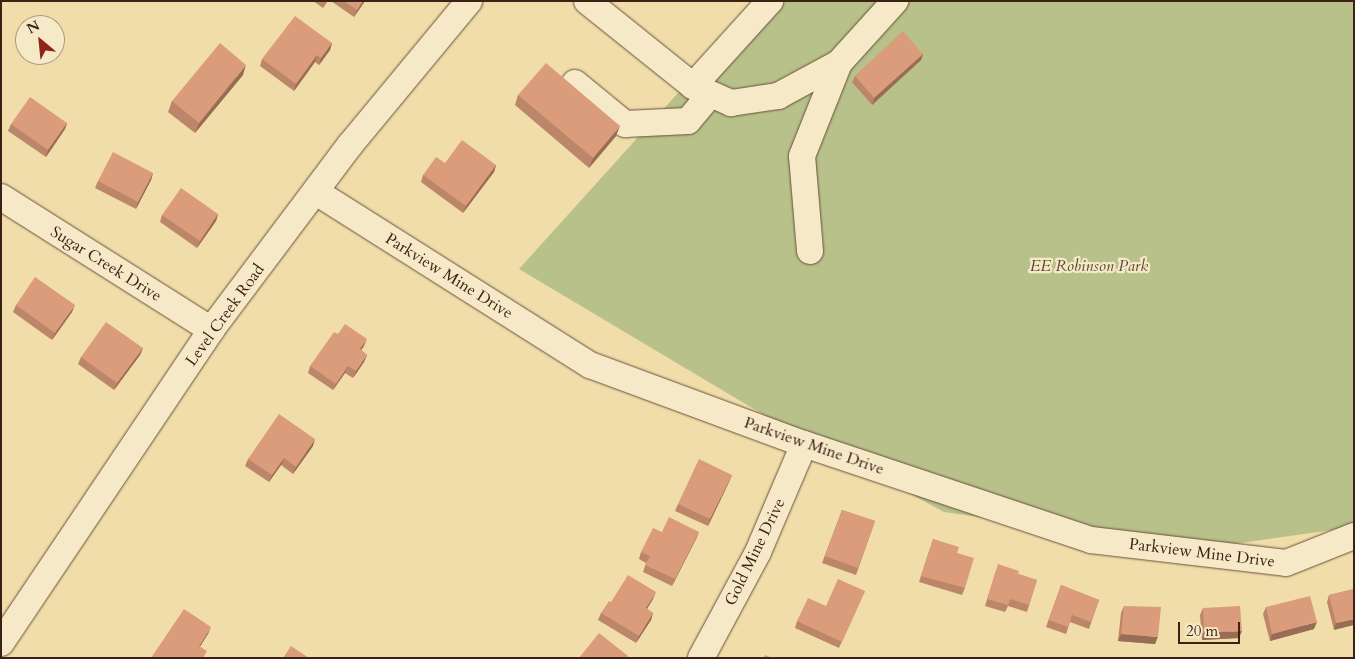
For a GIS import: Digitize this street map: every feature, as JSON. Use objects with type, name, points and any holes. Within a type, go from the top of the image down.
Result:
[{"type":"street","name":"Level Creek Road","points":[[1,643],[211,330],[350,145],[469,1]]},
{"type":"street","points":[[587,1],[702,90],[731,103],[778,96],[839,63],[895,1]]},
{"type":"street","points":[[575,83],[625,124],[688,121],[702,90],[770,1]]},
{"type":"street","points":[[810,251],[802,156],[839,63]]},
{"type":"street","name":"Parkview Mine Drive","points":[[316,192],[590,365],[804,444],[1091,540],[1286,563],[1354,536]]},
{"type":"street","name":"Sugar Creek Drive","points":[[1,197],[211,330]]},
{"type":"street","name":"Gold Mine Drive","points":[[700,658],[758,552],[804,444]]},
{"type":"green space","name":"EE Robinson Park","points":[[761,1],[1354,1],[1354,527],[1198,549],[944,512],[769,418],[519,269]]},
{"type":"building","points":[[344,1],[363,1],[357,10]]},
{"type":"building","points":[[295,16],[332,43],[321,58],[317,55],[296,84],[262,59]]},
{"type":"building","points":[[903,31],[923,54],[874,98],[855,76]]},
{"type":"building","points":[[220,43],[246,65],[199,123],[172,101]]},
{"type":"building","points":[[546,63],[620,126],[593,158],[518,95]]},
{"type":"building","points":[[30,97],[67,123],[48,150],[11,124]]},
{"type":"building","points":[[462,140],[496,165],[466,206],[423,175],[436,157],[445,163]]},
{"type":"building","points":[[113,152],[153,173],[138,202],[98,181]]},
{"type":"building","points":[[181,188],[218,214],[200,241],[162,215]]},
{"type":"building","points":[[35,277],[75,305],[55,333],[16,305]]},
{"type":"building","points":[[106,322],[143,348],[117,383],[81,357]]},
{"type":"building","points":[[345,324],[367,339],[360,349],[367,355],[356,371],[348,366],[336,384],[310,366],[334,332],[338,334]]},
{"type":"building","points":[[279,414],[315,439],[296,467],[284,458],[272,475],[248,459]]},
{"type":"building","points":[[699,459],[732,475],[710,519],[678,504]]},
{"type":"building","points":[[842,510],[875,521],[858,568],[825,556]]},
{"type":"building","points":[[669,517],[699,532],[675,579],[645,565],[650,556],[641,552],[653,528],[662,532]]},
{"type":"building","points":[[933,539],[959,547],[957,553],[974,558],[965,588],[921,576]]},
{"type":"building","points":[[998,564],[1019,571],[1018,574],[1037,580],[1029,605],[1010,599],[1008,605],[987,599]]},
{"type":"building","points":[[628,575],[656,592],[646,608],[653,613],[639,636],[601,613],[609,601],[611,602]]},
{"type":"building","points":[[838,579],[865,591],[842,642],[797,621],[808,598],[826,606]]},
{"type":"building","points":[[1061,585],[1099,600],[1091,622],[1072,615],[1068,627],[1049,620]]},
{"type":"building","points":[[1354,589],[1354,619],[1336,623],[1329,595]]},
{"type":"building","points":[[1310,596],[1317,622],[1272,634],[1266,607]]},
{"type":"building","points":[[1124,606],[1161,607],[1158,637],[1121,634]]},
{"type":"building","points":[[1240,606],[1242,631],[1204,633],[1203,608]]},
{"type":"building","points":[[184,609],[211,627],[199,646],[207,651],[203,658],[151,658]]},
{"type":"building","points":[[599,633],[628,656],[626,658],[579,658]]},
{"type":"building","points":[[291,646],[309,658],[283,658]]}]
